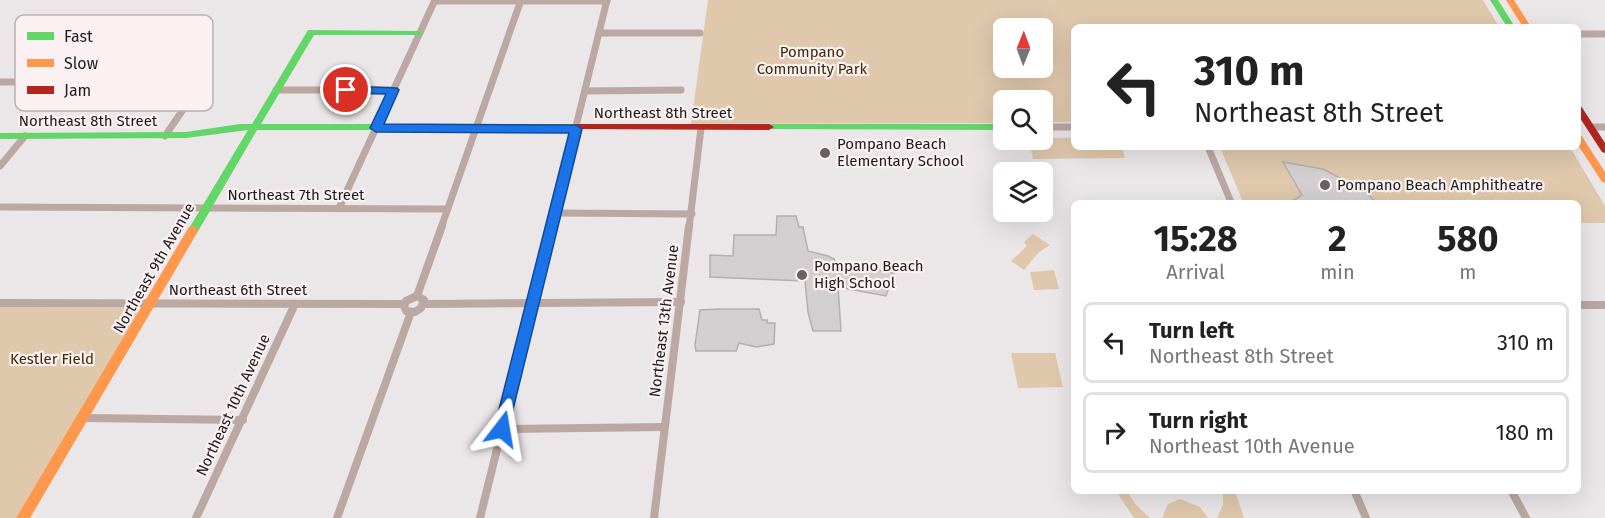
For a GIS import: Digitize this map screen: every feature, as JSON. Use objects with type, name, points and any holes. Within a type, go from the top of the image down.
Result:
[{"type":"street","points":[[339,208],[435,0],[607,1],[480,518]]},
{"type":"street","points":[[1494,0],[1508,22]]},
{"type":"street","points":[[1510,0],[1525,24]]},
{"type":"street","points":[[417,296],[521,1]]},
{"type":"street","name":"Northeast 9th Avenue","points":[[23,518],[310,32],[420,33]]},
{"type":"street","points":[[599,33],[700,33]]},
{"type":"street","points":[[1581,34],[1605,34]]},
{"type":"street","points":[[276,90],[393,90]]},
{"type":"street","points":[[585,91],[681,90]]},
{"type":"street","points":[[165,136],[182,111]]},
{"type":"street","points":[[1581,113],[1605,150]]},
{"type":"street","name":"Northeast 8th Street","points":[[0,136],[165,136],[254,127],[476,129],[993,127]]},
{"type":"street","points":[[1053,127],[1071,127]]},
{"type":"street","name":"Northeast 13th Avenue","points":[[654,518],[701,128]]},
{"type":"street","points":[[1591,128],[1605,128]]},
{"type":"street","points":[[0,166],[25,136]]},
{"type":"street","points":[[1581,141],[1605,180]]},
{"type":"street","points":[[1209,150],[1230,200]]},
{"type":"street","name":"Northeast 7th Street","points":[[0,207],[447,209]]},
{"type":"street","points":[[555,213],[692,214]]},
{"type":"street","points":[[424,304],[423,298],[417,296],[408,299],[404,304],[404,309],[411,312],[418,310],[424,304],[681,302]]},
{"type":"street","name":"Northeast 6th Street","points":[[0,303],[404,304]]},
{"type":"street","name":"Northeast 10th Avenue","points":[[196,518],[243,420],[294,304]]},
{"type":"street","points":[[1581,305],[1605,305]]},
{"type":"street","points":[[337,518],[411,312]]},
{"type":"street","points":[[84,418],[243,420]]},
{"type":"street","points":[[502,429],[664,427]]},
{"type":"street","points":[[1356,494],[1366,518]]},
{"type":"street","points":[[1513,494],[1526,518]]},
{"type":"green space","name":"Pompano Community Park","points":[[708,0],[1483,0],[1497,24],[1071,24],[1071,122],[1053,122],[1053,90],[993,90],[993,123],[691,124]]},
{"type":"green space","points":[[1053,138],[1071,138],[1071,150],[1123,150],[1125,158],[1033,159],[1031,150],[1053,150]]},
{"type":"green space","points":[[1221,150],[1572,150],[1605,206],[1605,223],[1581,223],[1581,200],[1242,200]]},
{"type":"green space","points":[[1033,234],[1050,245],[1038,253],[1024,270],[1011,261],[1027,246],[1024,242]]},
{"type":"green space","points":[[1054,270],[1059,289],[1034,290],[1030,272]]},
{"type":"green space","name":"Kestler Field","points":[[0,307],[136,308],[138,314],[16,518],[0,518]]},
{"type":"green space","points":[[1011,353],[1055,353],[1063,387],[1018,388]]},
{"type":"green space","points":[[1118,494],[1129,494],[1136,505],[1150,518],[1134,518]]},
{"type":"green space","points":[[1223,494],[1236,494],[1244,518],[1217,518],[1223,505]]},
{"type":"green space","points":[[1180,499],[1200,507],[1208,518],[1162,518],[1168,504]]},
{"type":"building","name":"Pompano Beach Amphitheatre","points":[[1283,162],[1323,169],[1364,191],[1374,200],[1294,200],[1302,195]]},
{"type":"building","name":"Pompano Beach High School","points":[[777,216],[796,216],[799,227],[803,227],[808,251],[828,256],[835,262],[894,273],[886,296],[838,287],[841,331],[813,331],[808,312],[805,281],[710,277],[710,255],[733,256],[734,235],[776,235]]},
{"type":"building","points":[[759,309],[762,320],[775,323],[774,344],[756,347],[739,343],[736,351],[696,351],[700,310]]},
{"type":"traffic: fast","points":[[1494,0],[1509,24]]},
{"type":"traffic: fast","points":[[193,230],[311,32],[420,33]]},
{"type":"traffic: fast","points":[[0,136],[186,135],[240,127],[577,127]]},
{"type":"traffic: fast","points":[[769,127],[993,127]]},
{"type":"traffic: slow","points":[[1510,0],[1525,24]]},
{"type":"traffic: slow","points":[[1581,142],[1605,180]]},
{"type":"traffic: slow","points":[[23,518],[193,230]]},
{"type":"traffic: jam","points":[[1581,113],[1605,150]]},
{"type":"traffic: jam","points":[[577,127],[769,127]]},
{"type":"place","name":"Pompano Beach Elementary School","points":[[825,153]]},
{"type":"place","name":"Pompano Beach Amphitheatre","points":[[1325,185]]},
{"type":"place","name":"Pompano Beach High School","points":[[802,275]]},
{"type":"route","points":[[346,90],[393,90],[376,128],[576,129],[502,429]]}]
